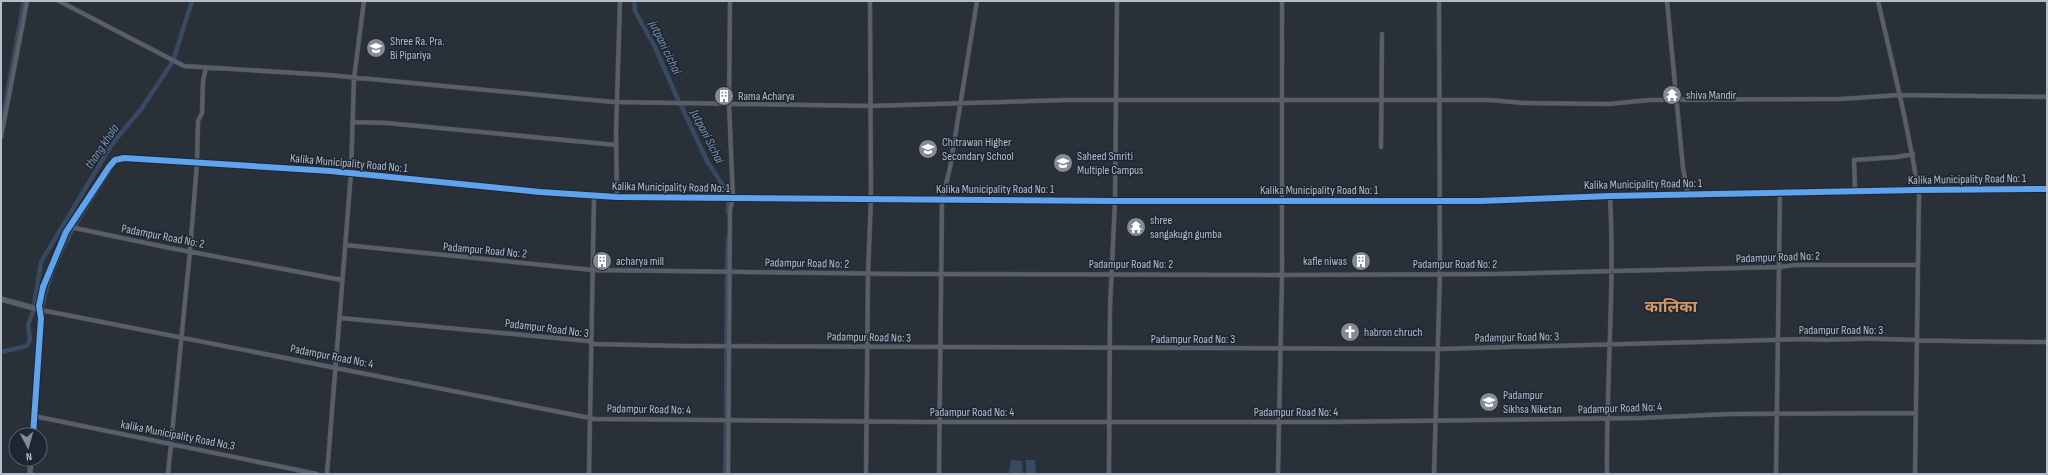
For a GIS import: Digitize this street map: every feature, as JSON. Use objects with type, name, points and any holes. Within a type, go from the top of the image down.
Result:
[{"type":"street","points":[[1,137],[27,1]]},
{"type":"street","points":[[59,1],[161,56],[170,58],[184,66],[354,78],[617,102],[870,106],[1116,100],[1490,100],[1578,104],[1676,100],[1841,99],[1899,95],[2047,97]]},
{"type":"street","points":[[327,474],[351,173],[354,78],[364,1]]},
{"type":"street","points":[[617,197],[616,145],[620,1]]},
{"type":"street","points":[[728,474],[730,210],[732,198],[729,104],[730,1]]},
{"type":"street","points":[[866,474],[868,274],[871,199],[870,1]]},
{"type":"street","points":[[939,474],[942,200],[950,168],[977,1]]},
{"type":"street","points":[[1109,474],[1111,274],[1115,201],[1117,1]]},
{"type":"street","points":[[1278,474],[1278,422],[1282,349],[1282,1]]},
{"type":"street","points":[[1434,474],[1440,273],[1439,1]]},
{"type":"street","points":[[1667,1],[1683,168],[1688,194]]},
{"type":"street","points":[[1878,1],[1913,154],[1918,190],[1915,474]]},
{"type":"street","points":[[1381,147],[1382,34]]},
{"type":"street","points":[[168,474],[190,251],[197,163],[198,121],[202,113],[203,82],[206,68]]},
{"type":"street","points":[[352,122],[387,123],[616,145]]},
{"type":"street","points":[[1855,191],[1854,160],[1897,157],[1913,154]]},
{"type":"street","name":"Kalika Municipality Road No: 1","points":[[33,427],[41,310],[39,306],[43,287],[72,228],[115,160],[124,158],[351,173],[617,197],[1282,202],[1440,201],[1780,192],[2047,189]]},
{"type":"street","points":[[1776,474],[1780,192]]},
{"type":"street","points":[[589,474],[594,196]]},
{"type":"street","points":[[1607,474],[1608,344],[1612,233],[1610,196]]},
{"type":"street","name":"Padampur Road No: 2","points":[[72,228],[342,280]]},
{"type":"street","name":"Padampur Road No: 2","points":[[346,245],[593,270],[868,274],[1282,275],[1610,272],[1780,267],[1795,265],[1918,265]]},
{"type":"street","points":[[1,298],[41,310]]},
{"type":"street","name":"Padampur Road No: 4","points":[[41,310],[589,417],[629,420],[866,422],[1278,422],[1608,419],[1729,414],[1915,414]]},
{"type":"street","name":"Padampur Road No: 3","points":[[340,318],[592,343],[682,346],[729,345],[868,348],[1110,349],[1438,349],[1779,340],[1882,339],[1916,341],[2047,342]]},
{"type":"street","name":"kalika Municipality Road No.3","points":[[34,416],[317,474]]},
{"type":"water","points":[[1011,460],[1022,461],[1023,474],[1009,474]]},
{"type":"water","points":[[1026,460],[1035,460],[1036,474],[1026,474]]},
{"type":"waterway","points":[[2,122],[24,1]]},
{"type":"waterway","name":"thang khola","points":[[34,306],[41,262],[112,144],[142,108],[173,61],[192,1]]},
{"type":"waterway","name":"jutpani cichai","points":[[634,1],[635,11],[655,47],[679,102]]},
{"type":"waterway","name":"Jutpani Sichai","points":[[681,105],[707,161],[728,193],[728,213]]},
{"type":"waterway","points":[[42,309],[46,289],[61,252],[70,234],[113,165]]},
{"type":"waterway","name":"Jutpani Sichai","points":[[727,269],[728,239]]},
{"type":"waterway","name":"Jutpani Sichai","points":[[726,415],[727,276]]},
{"type":"waterway","points":[[1,352],[27,346],[30,339],[28,325],[33,311]]},
{"type":"waterway","name":"Jutpani Sichai","points":[[725,474],[726,422]]},
{"type":"cycle path","points":[[34,427],[41,318],[39,306],[43,287],[66,232],[109,167],[115,160],[124,158],[330,171],[540,192],[617,197],[1115,201],[1479,201],[1610,196],[2047,189]]},
{"type":"place","name":"Shree Ra. Pra. Bi Pipariya","points":[[376,48]]},
{"type":"place","name":"shiva Mandir","points":[[1672,95]]},
{"type":"place","name":"Rama Acharya","points":[[724,96]]},
{"type":"place","name":"Chitrawan Higher Secondary School","points":[[928,149]]},
{"type":"place","name":"Saheed Smriti Multiple Campus","points":[[1063,163]]},
{"type":"place","name":"shree sangakugn gumba","points":[[1136,227]]},
{"type":"place","name":"acharya mill","points":[[602,261]]},
{"type":"place","name":"kafle niwas","points":[[1361,261]]},
{"type":"place","name":"habron chruch","points":[[1350,332]]},
{"type":"place","name":"Padampur Sikhsa Niketan","points":[[1489,402]]},
{"type":"district","name":"कालिका","points":[[1671,306]]}]
